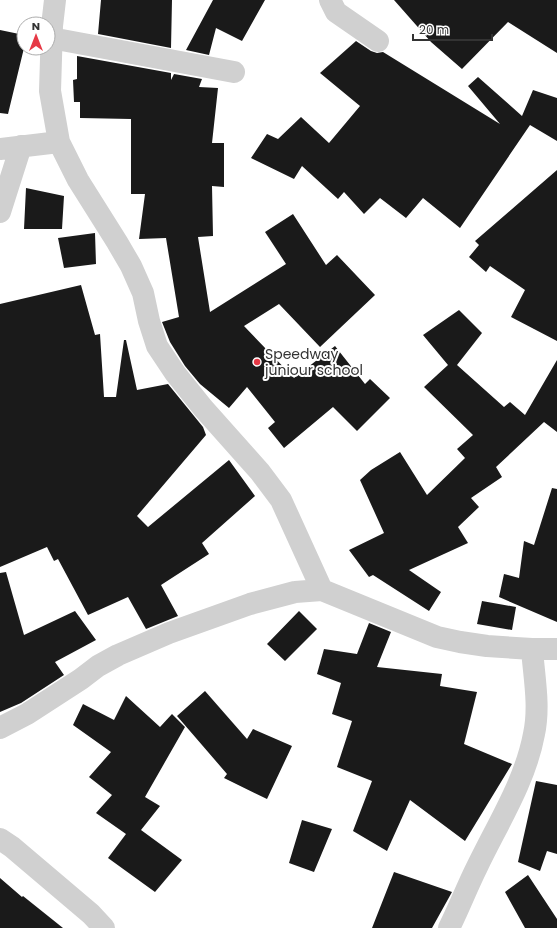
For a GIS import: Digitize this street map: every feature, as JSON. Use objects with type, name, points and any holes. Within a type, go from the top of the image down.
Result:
[{"type":"street","points":[[53,16],[55,0]]},
{"type":"street","points":[[330,0],[336,12],[378,41]]},
{"type":"street","points":[[56,39],[234,72]]},
{"type":"street","points":[[51,56],[50,91],[59,142],[78,180],[131,266],[143,293],[149,321],[157,346],[175,373],[198,402],[260,472],[281,500],[322,590]]},
{"type":"street","points":[[0,212],[10,147],[59,142]]},
{"type":"street","points":[[0,728],[27,714],[81,679],[98,666],[118,655],[168,633],[250,604],[295,592],[322,590],[437,636],[487,646],[557,649]]},
{"type":"street","points":[[449,928],[476,868],[507,811],[522,776],[530,751],[535,732],[537,701],[532,649]]},
{"type":"street","points":[[0,839],[12,847],[91,914],[104,928]]},
{"type":"building","points":[[101,0],[172,0],[171,48],[98,34]]},
{"type":"building","points":[[213,0],[265,0],[242,41],[216,28],[209,55],[186,50]]},
{"type":"building","points":[[394,0],[557,0],[557,53],[508,22],[462,69],[431,42]]},
{"type":"building","points":[[0,30],[16,33],[16,56],[22,56],[8,114],[0,113]]},
{"type":"building","points":[[356,41],[371,51],[377,53],[383,52],[500,124],[468,86],[478,77],[522,116],[533,90],[557,98],[557,141],[530,125],[460,228],[423,198],[406,218],[380,198],[364,214],[344,192],[338,199],[302,166],[294,179],[251,158],[267,134],[278,139],[301,117],[329,143],[360,106],[320,73]]},
{"type":"building","points":[[77,56],[171,73],[171,80],[174,74],[202,79],[199,87],[218,88],[212,143],[224,143],[224,187],[212,186],[213,236],[198,237],[210,312],[286,264],[265,232],[293,214],[326,265],[337,255],[375,295],[320,347],[279,304],[244,326],[294,378],[335,346],[365,384],[370,379],[390,398],[357,431],[333,407],[284,448],[268,428],[275,422],[247,387],[229,408],[200,384],[185,366],[170,342],[162,322],[179,317],[166,238],[139,239],[145,194],[131,194],[131,119],[80,118],[80,102],[74,102],[73,80],[77,79]]},
{"type":"building","points":[[557,170],[557,341],[511,317],[525,290],[490,266],[486,272],[469,257],[479,245],[475,241]]},
{"type":"building","points":[[26,188],[64,196],[62,229],[24,229]]},
{"type":"building","points":[[95,233],[96,264],[64,268],[58,238]]},
{"type":"building","points":[[81,285],[95,335],[100,334],[104,397],[116,397],[124,340],[126,340],[137,390],[168,384],[203,427],[206,435],[137,516],[148,527],[229,460],[255,496],[202,543],[209,554],[161,585],[178,616],[146,629],[128,597],[88,615],[58,559],[54,561],[47,547],[0,567],[0,304]]},
{"type":"building","points":[[459,310],[482,333],[457,365],[504,407],[510,402],[525,415],[557,360],[557,432],[544,422],[496,467],[502,477],[471,498],[479,507],[458,527],[468,543],[409,570],[441,592],[429,611],[373,575],[369,577],[349,550],[384,533],[360,480],[371,470],[400,452],[427,495],[465,458],[457,449],[473,435],[424,387],[448,365],[423,335]]},
{"type":"building","points":[[552,488],[557,489],[557,622],[499,597],[504,574],[519,578],[524,541],[534,545]]},
{"type":"building","points":[[6,572],[24,635],[75,611],[96,640],[55,662],[64,675],[21,703],[0,712],[0,573]]},
{"type":"building","points":[[482,601],[516,607],[512,630],[477,624]]},
{"type":"building","points":[[299,611],[317,629],[285,661],[267,644]]},
{"type":"building","points":[[369,623],[391,632],[377,667],[442,674],[440,686],[477,692],[464,744],[512,764],[465,841],[410,800],[387,851],[353,831],[372,781],[337,767],[352,721],[332,714],[341,683],[317,674],[324,649],[357,654]]},
{"type":"building","points":[[205,691],[247,739],[253,729],[292,746],[267,799],[224,778],[227,774],[177,716]]},
{"type":"building","points":[[126,696],[160,727],[172,714],[185,727],[145,797],[160,806],[141,830],[182,860],[155,892],[108,858],[126,834],[96,813],[112,795],[89,777],[111,752],[73,725],[83,704],[114,720]]},
{"type":"building","points":[[536,781],[557,785],[557,854],[547,851],[540,871],[518,862]]},
{"type":"building","points":[[302,820],[332,829],[314,872],[289,863]]},
{"type":"building","points":[[394,872],[452,892],[432,928],[372,928]]},
{"type":"building","points":[[528,875],[557,919],[557,928],[525,928],[505,892]]},
{"type":"building","points":[[0,878],[22,897],[23,896],[63,928],[0,928]]},
{"type":"place","name":"Speedway juniour school","points":[[257,362]]}]
